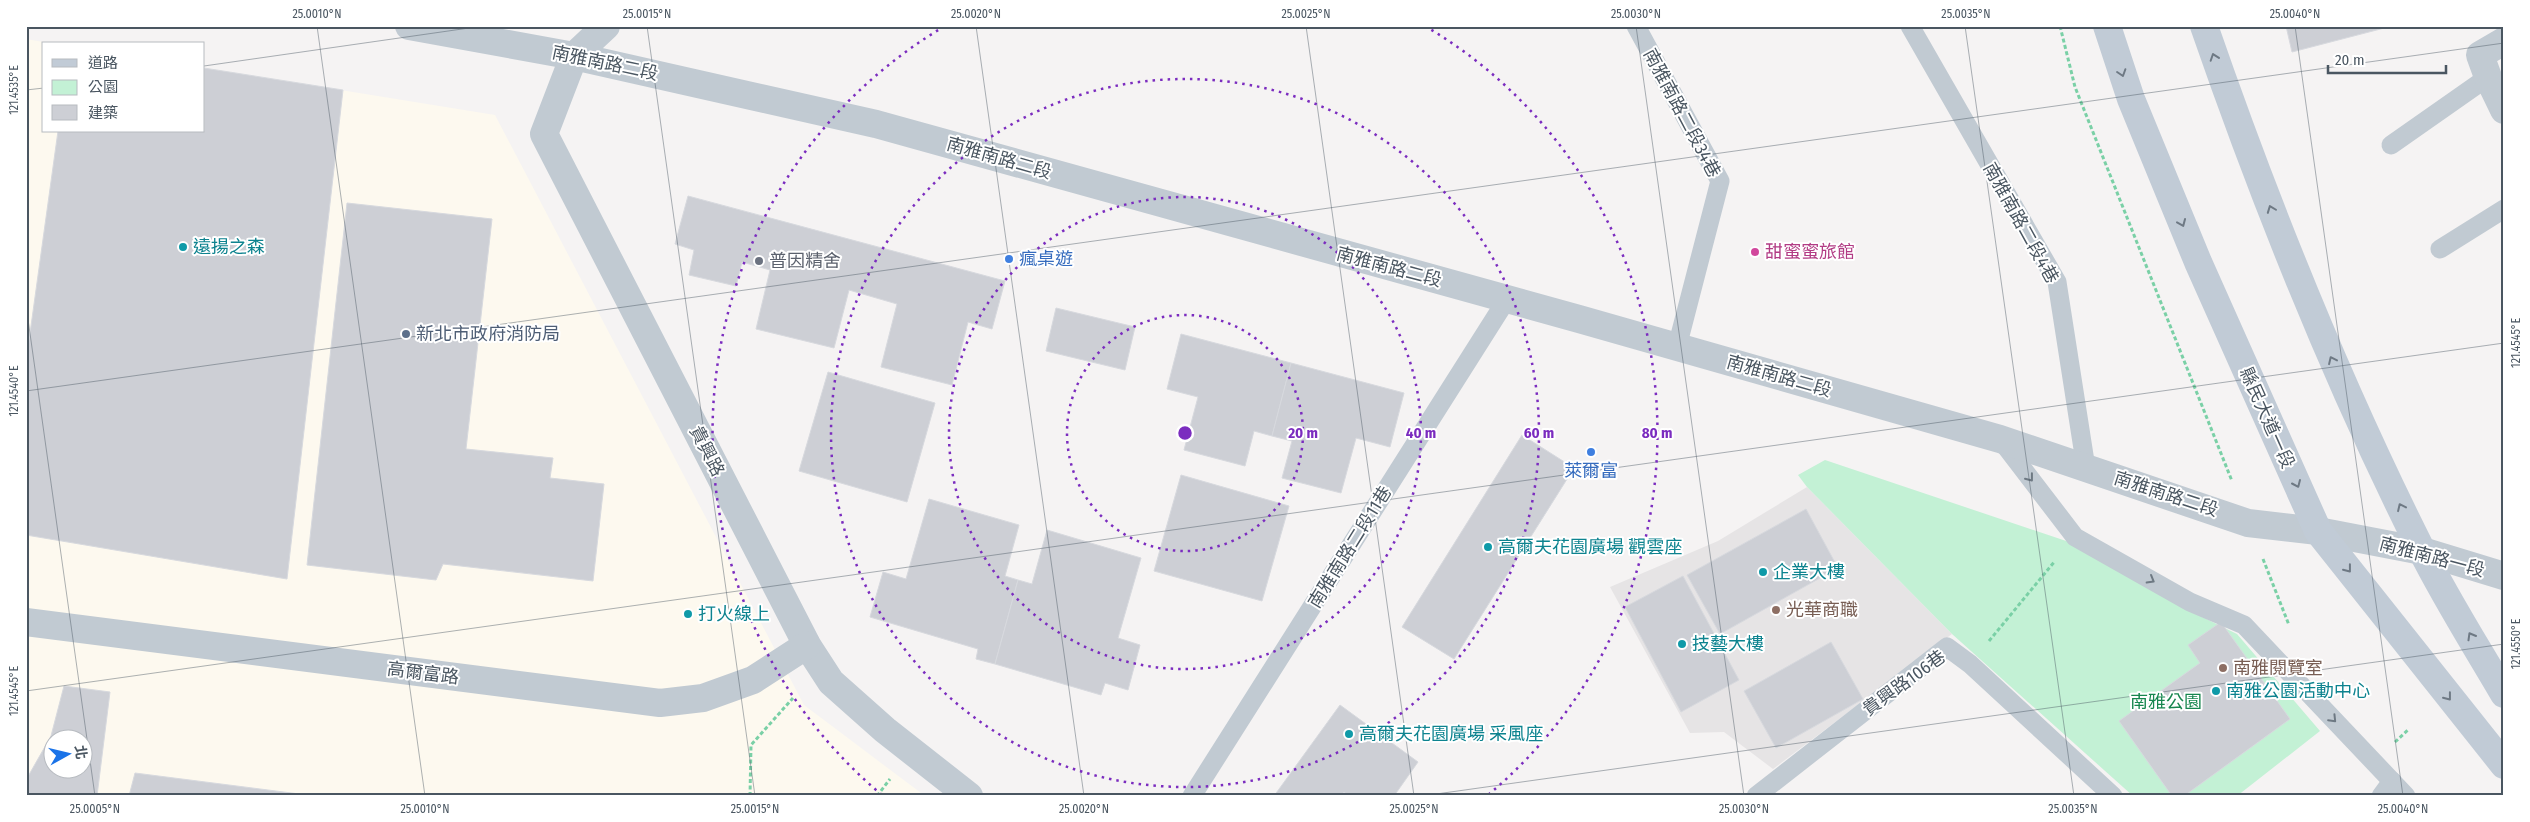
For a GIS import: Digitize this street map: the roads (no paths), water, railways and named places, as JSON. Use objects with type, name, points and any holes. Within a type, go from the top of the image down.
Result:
[{"type":"main road","name":"縣民大道一段","points":[[2107,26],[2131,99],[2198,262],[2318,531],[2504,765]]},
{"type":"main road","points":[[2204,26],[2242,135],[2321,337],[2422,551],[2504,694]]},
{"type":"street","name":"南雅南路二段","points":[[409,26],[574,56],[876,124],[1507,299],[2000,439],[2248,523],[2318,531],[2360,539]]},
{"type":"street","points":[[574,56],[606,26]]},
{"type":"street","points":[[2504,41],[2480,55],[2488,78],[2504,110]]},
{"type":"street","name":"貴興路","points":[[574,56],[544,134],[814,656],[831,682],[885,730],[969,796]]},
{"type":"street","name":"南雅南路一段","points":[[2360,539],[2422,551],[2504,576]]},
{"type":"street","name":"高爾富路","points":[[26,622],[660,703],[703,698],[814,656]]},
{"type":"lane","name":"南雅南路二段34巷","points":[[1636,26],[1720,181],[1677,347]]},
{"type":"lane","name":"南雅南路二段4巷","points":[[1910,26],[2057,282],[2086,468]]},
{"type":"lane","points":[[2391,145],[2488,78]]},
{"type":"lane","points":[[2440,250],[2504,210]]},
{"type":"lane","name":"南雅南路二段11巷","points":[[1192,796],[1507,299]]},
{"type":"lane","points":[[2000,439],[2075,537],[2190,602],[2244,625],[2387,789],[2406,796]]},
{"type":"lane","name":"貴興路106巷","points":[[1756,796],[1947,647],[1970,664],[2113,796]]},
{"type":"place","name":"遠揚之森","points":[[183,247]]},
{"type":"place","name":"甜蜜蜜旅館","points":[[1755,252]]},
{"type":"place","name":"瘋桌遊","points":[[1009,259]]},
{"type":"place","name":"普因精舍","points":[[759,261]]},
{"type":"place","name":"新北市政府消防局","points":[[406,334]]},
{"type":"place","name":"萊爾富","points":[[1591,452]]},
{"type":"place","name":"高爾夫花園廣場 觀雲座","points":[[1488,547]]},
{"type":"place","name":"企業大樓","points":[[1763,572]]},
{"type":"place","name":"光華商職","points":[[1776,610]]},
{"type":"place","name":"打火線上","points":[[688,614]]},
{"type":"place","name":"技藝大樓","points":[[1682,644]]},
{"type":"place","name":"南雅閱覽室","points":[[2223,668]]},
{"type":"place","name":"南雅公園活動中心","points":[[2216,691]]},
{"type":"place","name":"高爾夫花園廣場 采風座","points":[[1349,734]]},
{"type":"park label","name":"南雅公園","points":[[2166,702]]}]
